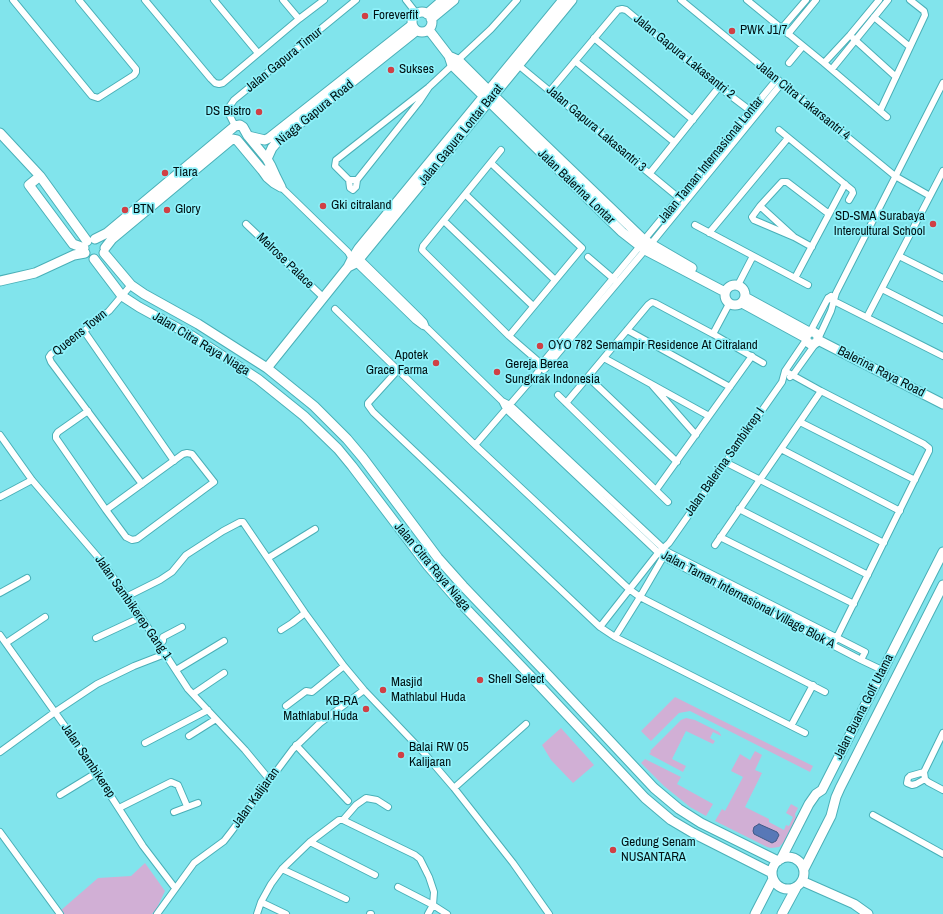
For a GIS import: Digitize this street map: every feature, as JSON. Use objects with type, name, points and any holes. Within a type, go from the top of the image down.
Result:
[{"type":"street","points":[[14,0],[92,96],[98,98],[134,75],[136,69],[79,0]]},
{"type":"street","points":[[145,0],[215,83],[223,83],[298,19],[324,0]]},
{"type":"street","points":[[214,0],[258,53]]},
{"type":"street","points":[[283,0],[298,19]]},
{"type":"street","name":"Jalan Gapura Timur","points":[[235,126],[227,110],[234,100],[356,0]]},
{"type":"street","points":[[406,0],[417,14]]},
{"type":"street","points":[[429,16],[443,0]]},
{"type":"street","points":[[429,16],[454,0]]},
{"type":"street","points":[[429,87],[336,160],[335,166],[349,180],[350,188],[353,190],[356,188],[357,180],[419,102],[429,87],[453,60],[491,29],[518,0]]},
{"type":"street","name":"Jalan Gapura Lontar Barat","points":[[516,63],[563,0]]},
{"type":"street","name":"Jalan Gapura Lontar Barat","points":[[267,368],[324,298],[353,259],[516,63],[572,0]]},
{"type":"street","name":"Jalan Citra Lakarsantri 4","points":[[681,0],[895,176],[930,196]]},
{"type":"street","points":[[747,0],[832,69],[887,117]]},
{"type":"street","points":[[781,29],[805,0]]},
{"type":"street","points":[[788,34],[816,0]]},
{"type":"street","points":[[824,63],[879,0]]},
{"type":"street","points":[[832,69],[888,0]]},
{"type":"street","points":[[880,111],[925,14],[923,10],[910,0]]},
{"type":"street","name":"Jalan Gapura Lakasantri 2","points":[[550,91],[618,10],[624,9],[719,87],[756,115]]},
{"type":"street","points":[[424,12],[429,16],[432,24],[429,30],[423,32],[414,28],[412,18],[417,14],[424,12]]},
{"type":"street","points":[[874,17],[910,47]]},
{"type":"street","name":"Niaga Gapura Road","points":[[235,126],[243,127],[248,136],[265,140],[269,138],[414,28]]},
{"type":"street","name":"Niaga Gapura Road","points":[[269,163],[272,148],[278,141],[414,28]]},
{"type":"street","name":"Jalan Balerina Lontar","points":[[429,30],[453,60],[616,220],[645,245],[726,290]]},
{"type":"street","points":[[850,35],[896,77]]},
{"type":"street","points":[[594,38],[692,120]]},
{"type":"street","points":[[789,63],[803,46]]},
{"type":"street","points":[[575,61],[674,142]]},
{"type":"street","name":"Jalan Gapura Lakasantri 3","points":[[516,63],[679,198]]},
{"type":"street","name":"Jalan Taman Internasional Lontar","points":[[475,445],[538,372],[539,368],[544,366],[645,245],[751,111],[780,81]]},
{"type":"street","name":"Jalan Taman Internasional Lontar","points":[[645,245],[679,198],[756,115],[780,81]]},
{"type":"street","name":"Jalan Balerina Sambikrep I","points":[[782,382],[793,375],[818,340],[835,300],[836,293],[943,83]]},
{"type":"street","points":[[650,173],[719,87]]},
{"type":"street","points":[[0,282],[35,273],[74,255],[107,233],[235,126]]},
{"type":"street","points":[[779,130],[845,184],[853,192],[849,200]]},
{"type":"street","points":[[0,133],[40,176],[88,245]]},
{"type":"street","points":[[248,136],[269,163],[281,187]]},
{"type":"street","points":[[709,233],[788,138]]},
{"type":"street","points":[[94,259],[100,258],[112,239],[232,139],[237,140],[267,177],[281,187]]},
{"type":"street","points":[[501,150],[466,195],[423,246],[422,251],[509,336],[544,366]]},
{"type":"street","points":[[262,170],[268,170],[269,163]]},
{"type":"street","points":[[491,163],[582,248],[509,336]]},
{"type":"street","points":[[867,317],[943,171]]},
{"type":"street","points":[[40,176],[28,185],[74,244],[88,245]]},
{"type":"street","points":[[349,180],[357,180]]},
{"type":"street","points":[[812,247],[794,237],[754,220],[752,217],[753,215],[780,183],[784,181],[829,214]]},
{"type":"street","points":[[795,278],[845,184]]},
{"type":"street","name":"Jalan Taman Internasional Village Blok A","points":[[281,187],[353,259],[419,316],[426,327],[508,407],[662,552],[755,605],[882,670]]},
{"type":"street","points":[[466,195],[555,280]]},
{"type":"street","points":[[760,206],[794,237]]},
{"type":"street","points":[[444,221],[533,306]]},
{"type":"street","name":"Melrose Palace","points":[[246,224],[324,298]]},
{"type":"street","points":[[695,225],[808,285]]},
{"type":"street","name":"Jalan Citra Raya Niaga","points":[[772,876],[693,833],[666,815],[645,798],[454,596],[433,572],[338,449],[304,416],[258,379],[192,336],[122,296],[94,259],[88,257],[88,245],[102,241],[104,250],[131,285],[144,294],[198,324],[267,368],[314,406],[347,439],[363,458],[438,558],[654,788],[679,809],[701,823],[779,860]]},
{"type":"street","points":[[738,286],[753,256]]},
{"type":"street","points":[[899,256],[943,278]]},
{"type":"street","points":[[588,257],[616,280]]},
{"type":"street","name":"Queens Town","points":[[88,411],[51,362],[51,354],[109,311],[131,285]]},
{"type":"street","points":[[733,285],[738,286],[744,290],[744,300],[736,306],[729,304],[724,297],[726,290],[733,285]]},
{"type":"street","points":[[882,289],[943,320]]},
{"type":"street","points":[[828,298],[836,293]]},
{"type":"street","points":[[828,298],[835,300],[943,356]]},
{"type":"street","name":"Jalan Balerina Sambikrep I","points":[[600,626],[629,589],[669,543],[782,382],[785,371],[808,336],[828,298]]},
{"type":"street","points":[[744,300],[808,336]]},
{"type":"street","points":[[566,403],[648,305],[654,303],[763,363]]},
{"type":"street","points":[[712,334],[729,304]]},
{"type":"street","points":[[335,309],[397,371],[629,589],[640,597],[825,692]]},
{"type":"street","points":[[192,336],[198,324]]},
{"type":"street","points":[[627,330],[730,387]]},
{"type":"street","points":[[84,331],[174,461]]},
{"type":"street","name":"Balerina Raya Road","points":[[808,336],[809,344],[818,340],[943,404]]},
{"type":"street","points":[[656,490],[752,356]]},
{"type":"street","points":[[604,358],[709,416]]},
{"type":"street","points":[[397,371],[368,402],[368,405],[373,412],[600,626],[615,637],[806,733]]},
{"type":"street","points":[[785,371],[927,446],[929,451],[833,645]]},
{"type":"street","points":[[588,376],[677,462]]},
{"type":"street","points":[[649,382],[696,435]]},
{"type":"street","points":[[715,544],[821,391]]},
{"type":"street","points":[[558,395],[668,502]]},
{"type":"street","points":[[106,510],[174,461],[183,454],[192,454],[214,482],[136,539],[132,540],[126,537],[106,510],[56,438],[58,432],[88,411],[142,484]]},
{"type":"street","points":[[800,422],[915,480]]},
{"type":"street","name":"Jalan Sambikerep Gang 1","points":[[0,435],[32,480],[90,547],[141,617],[193,694],[245,750],[269,780]]},
{"type":"street","points":[[338,449],[347,439]]},
{"type":"street","points":[[781,449],[900,510]]},
{"type":"street","points":[[725,462],[884,543]]},
{"type":"street","points":[[0,497],[32,480]]},
{"type":"street","points":[[739,509],[868,575]]},
{"type":"street","points":[[126,597],[160,580],[172,572],[186,555],[223,531],[240,522],[243,522],[305,613],[344,666],[364,690],[409,736],[454,788],[512,862],[548,914]]},
{"type":"street","points":[[268,558],[315,529]]},
{"type":"street","points":[[720,537],[854,604]]},
{"type":"street","name":"Jalan Balerina Sambikrep I","points":[[615,637],[640,597],[662,552]]},
{"type":"street","name":"Jalan Taman Internasional Village Blok A","points":[[662,552],[865,652],[861,660]]},
{"type":"street","name":"Jalan Buana Golf Utama","points":[[779,860],[808,804],[816,794],[822,790],[943,552]]},
{"type":"street","points":[[0,592],[27,578]]},
{"type":"street","name":"Jalan Buana Golf Utama","points":[[804,869],[831,816],[836,797],[943,585]]},
{"type":"street","points":[[755,605],[758,598]]},
{"type":"street","points":[[281,630],[305,613]]},
{"type":"street","points":[[6,643],[46,617]]},
{"type":"street","points":[[96,638],[141,617]]},
{"type":"street","points":[[158,644],[163,640],[163,637],[182,627]]},
{"type":"street","name":"Jalan Sambikerep","points":[[0,635],[55,712],[143,846],[175,888]]},
{"type":"street","points":[[176,670],[224,641]]},
{"type":"street","points":[[0,752],[55,712],[107,678],[166,654]]},
{"type":"street","points":[[286,706],[306,691],[313,691],[344,666]]},
{"type":"street","points":[[193,694],[224,673]]},
{"type":"street","points":[[540,686],[550,677]]},
{"type":"street","points":[[791,726],[813,685]]},
{"type":"street","name":"Jalan Kalijaran","points":[[157,914],[194,863],[224,841],[296,745],[320,723],[364,690]]},
{"type":"street","points":[[145,743],[208,710]]},
{"type":"street","points":[[189,736],[216,719]]},
{"type":"street","points":[[454,788],[526,724]]},
{"type":"street","points":[[925,779],[924,772],[943,733]]},
{"type":"street","points":[[296,745],[348,801]]},
{"type":"street","points":[[924,772],[910,776],[907,783],[912,785],[925,779]]},
{"type":"street","points":[[60,795],[96,773]]},
{"type":"street","points":[[925,779],[943,790]]},
{"type":"street","points":[[119,808],[171,782],[178,785],[187,806]]},
{"type":"street","points":[[822,790],[836,797]]},
{"type":"street","points":[[257,914],[270,884],[282,869],[310,842],[339,820],[343,820],[356,805],[366,798],[377,800],[388,807]]},
{"type":"street","points":[[174,812],[198,803]]},
{"type":"street","points":[[873,815],[943,854]]},
{"type":"street","points":[[343,820],[415,854],[420,859],[429,877],[434,892],[432,905],[428,914]]},
{"type":"street","points":[[0,832],[60,914]]},
{"type":"street","points":[[310,842],[375,875]]},
{"type":"street","points":[[755,914],[772,876],[774,864],[779,860],[790,857],[795,859],[804,869],[802,881],[796,888],[782,914]]},
{"type":"street","points":[[282,869],[346,899]]},
{"type":"street","points":[[772,876],[775,883],[782,888],[796,888]]},
{"type":"street","points":[[802,881],[854,904],[868,914]]},
{"type":"street","points":[[398,887],[447,914]]},
{"type":"street","points":[[261,902],[286,914]]},
{"type":"shaded area","points":[[675,697],[813,766],[810,772],[690,711],[679,713],[651,741],[641,731]]},
{"type":"shaded area","points":[[686,718],[695,720],[719,732],[721,736],[713,732],[710,738],[715,741],[713,744],[686,731],[672,759],[686,766],[683,772],[649,754],[651,752],[650,751],[681,720]]},
{"type":"shaded area","points":[[561,728],[594,765],[573,783],[551,760],[542,745]]},
{"type":"shaded area","points":[[755,751],[762,755],[755,770],[762,773],[745,807],[769,819],[769,822],[784,830],[786,825],[789,826],[793,817],[786,813],[791,804],[798,808],[795,814],[796,818],[784,842],[779,847],[767,847],[715,821],[722,809],[725,811],[743,777],[731,771],[740,754],[750,760]]},
{"type":"shaded area","points":[[645,759],[681,777],[677,784],[713,804],[706,816],[690,807],[664,786],[641,763]]},
{"type":"shaded area","points":[[145,863],[165,891],[156,910],[152,914],[62,914],[60,911],[98,878],[131,876]]},
{"type":"water","points":[[759,824],[777,832],[779,835],[776,841],[772,843],[754,834],[754,827]]},
{"type":"place","name":"Foreverfit","points":[[365,16]]},
{"type":"place","name":"PWK J1/7","points":[[732,31]]},
{"type":"place","name":"Sukses","points":[[391,70]]},
{"type":"place","name":"DS Bistro","points":[[259,112]]},
{"type":"place","name":"Tiara","points":[[165,173]]},
{"type":"place","name":"Gki citraland","points":[[323,206]]},
{"type":"place","name":"BTN","points":[[125,210]]},
{"type":"place","name":"Glory","points":[[167,210]]},
{"type":"place","name":"SD-SMA Surabaya Intercultural School","points":[[933,224]]},
{"type":"place","name":"OYO 782 Semampir Residence At Citraland","points":[[540,346]]},
{"type":"place","name":"Apotek Grace Farma","points":[[436,363]]},
{"type":"place","name":"Gereja Berea Sungkrak Indonesia","points":[[497,372]]},
{"type":"place","name":"Shell Select","points":[[480,680]]},
{"type":"place","name":"Masjid Mathlabul Huda","points":[[383,690]]},
{"type":"place","name":"KB-RA Mathlabul Huda","points":[[366,709]]},
{"type":"place","name":"Balai RW 05 Kalijaran","points":[[401,755]]},
{"type":"place","name":"Gedung Senam NUSANTARA","points":[[613,850]]}]
